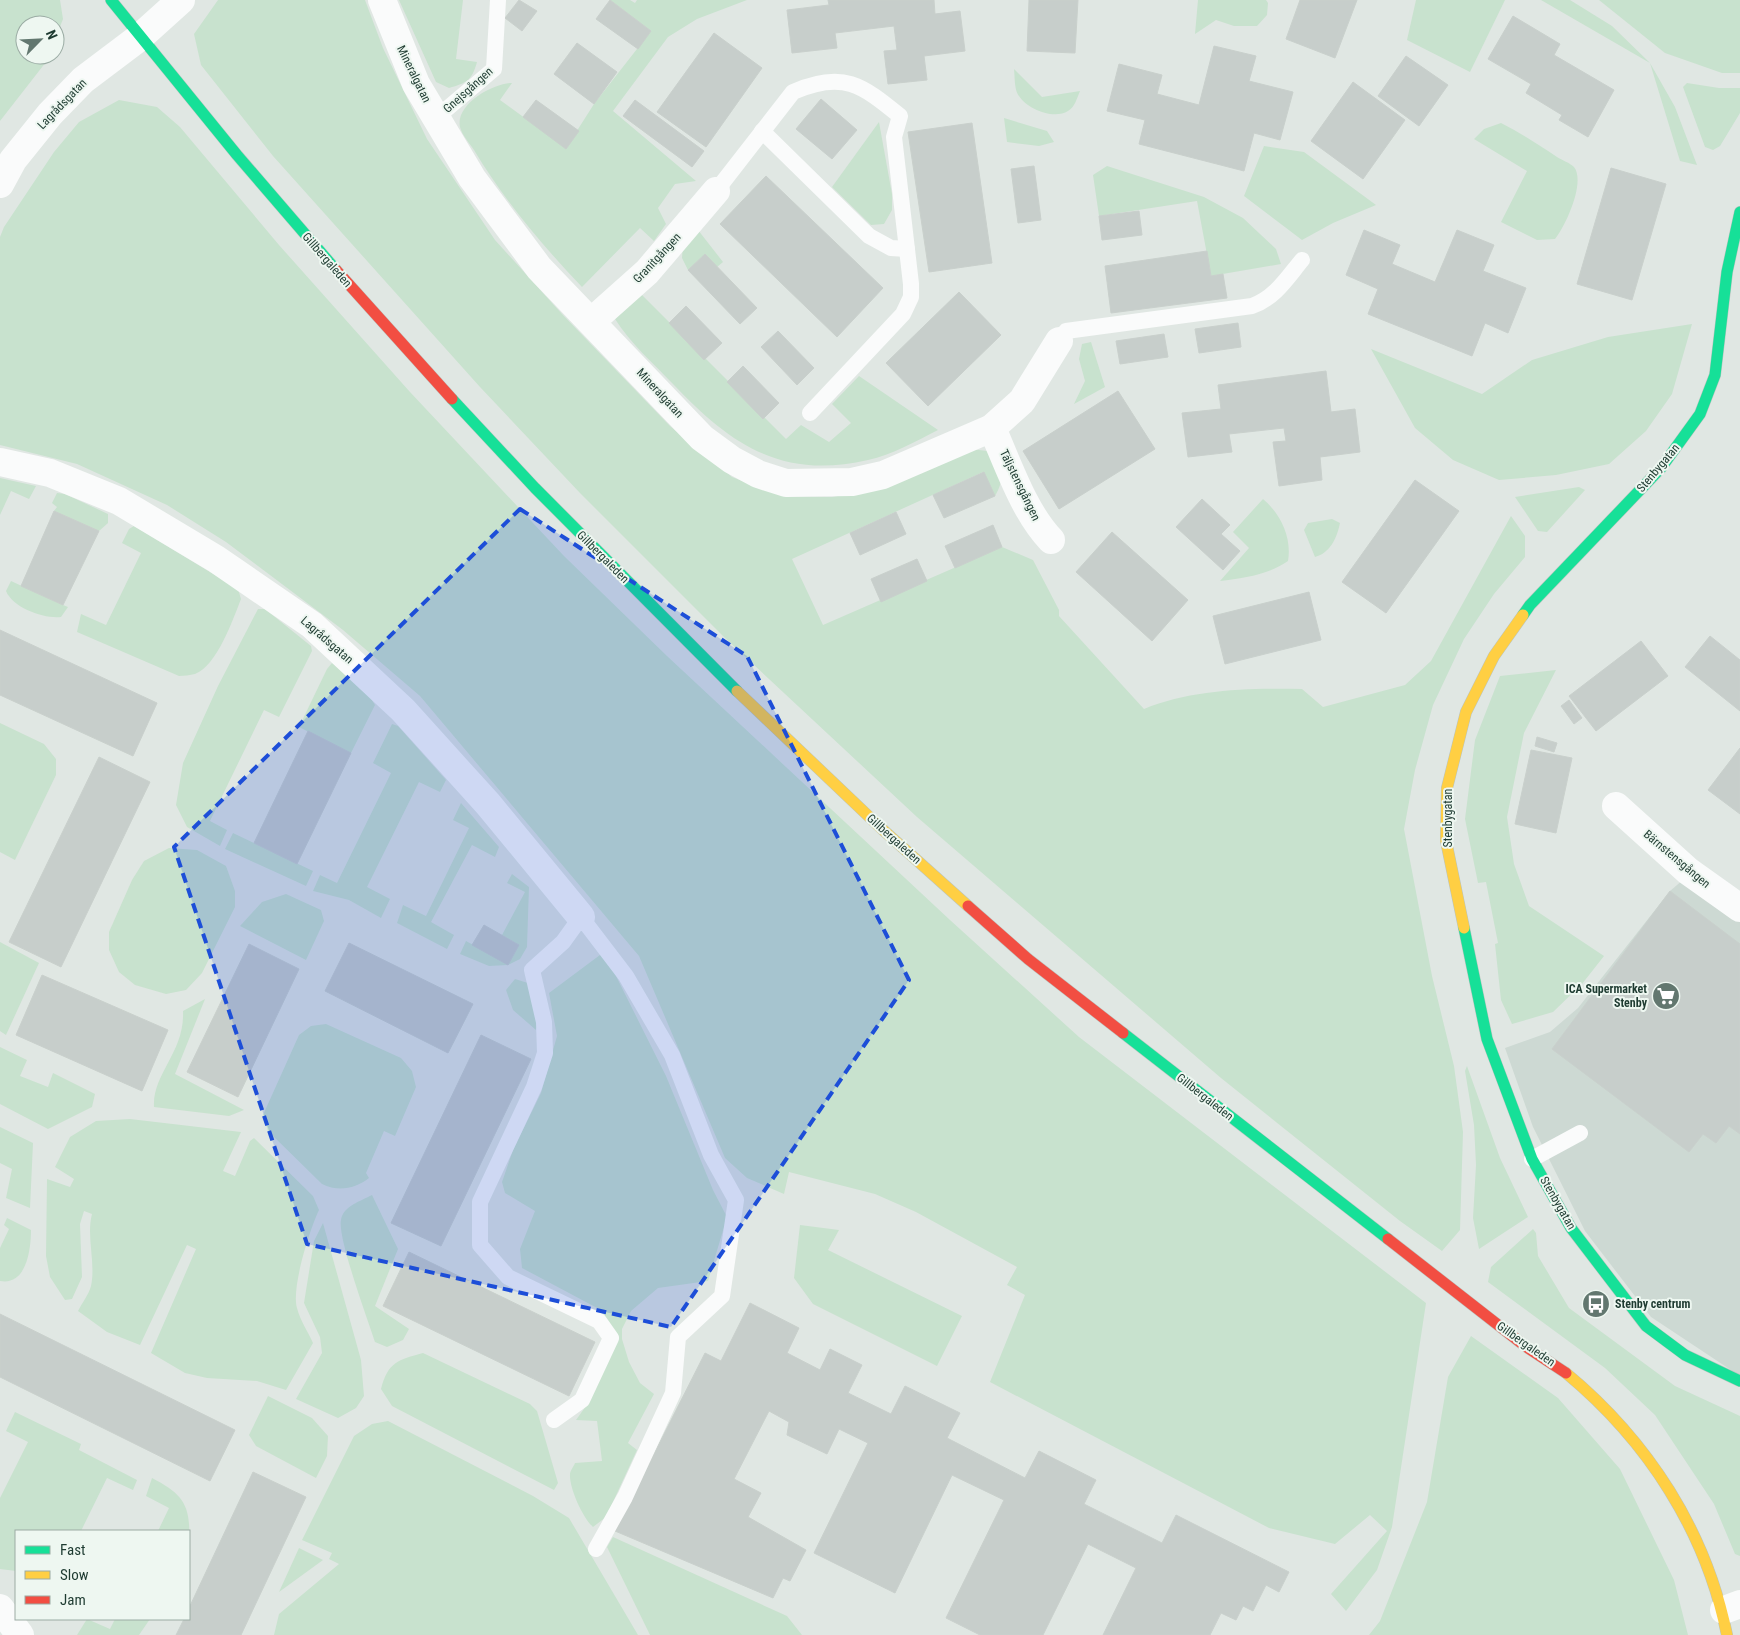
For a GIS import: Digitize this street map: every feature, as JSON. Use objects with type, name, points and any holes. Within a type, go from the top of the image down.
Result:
[{"type":"main road","name":"Gillbergaleden","points":[[111,0],[337,272],[529,482],[762,716],[1028,959],[1525,1346],[1561,1369],[1616,1419],[1640,1448],[1686,1515],[1730,1616]]},
{"type":"main road","name":"Stenbygatan","points":[[1740,212],[1727,272],[1715,375],[1700,414],[1661,468],[1530,605],[1494,656],[1466,712],[1455,753],[1447,788],[1446,841],[1487,1039],[1532,1159],[1571,1228],[1646,1326],[1685,1355],[1740,1381]]},
{"type":"street","points":[[140,37],[181,0]]},
{"type":"street","name":"Mineralgatan","points":[[382,0],[416,84],[472,178],[539,268],[592,321],[702,438],[732,460],[758,474],[786,482],[852,482],[883,475],[992,428],[1022,400],[1059,341]]},
{"type":"street","name":"Lagrådsgatan","points":[[0,184],[13,160],[50,114],[83,80],[140,37]]},
{"type":"street","name":"Granitgången","points":[[592,321],[646,272],[716,191]]},
{"type":"street","name":"Täljstensgången","points":[[992,428],[1018,487],[1043,531],[1051,540]]},
{"type":"street","name":"Lagrådsgatan","points":[[0,462],[50,473],[119,501],[216,559],[312,625],[403,710],[488,804],[580,917]]},
{"type":"street","name":"Bärnstensgången","points":[[1616,806],[1688,871],[1740,908]]},
{"type":"street","points":[[0,1608],[20,1635]]},
{"type":"lane","name":"Gnejsgången","points":[[436,118],[494,69],[498,0]]},
{"type":"lane","points":[[716,191],[793,92],[808,86],[834,82],[849,83],[871,92],[900,116],[894,137],[911,297],[903,314],[810,413]]},
{"type":"lane","points":[[762,131],[869,236],[891,248],[907,249]]},
{"type":"lane","points":[[1059,341],[1066,331],[1252,306],[1264,302],[1272,296],[1302,260]]},
{"type":"lane","points":[[554,1420],[582,1400],[611,1338],[599,1321],[508,1277],[480,1246],[480,1202],[534,1087],[545,1053],[544,1022],[532,970],[563,942],[580,917],[626,976],[672,1055],[711,1155],[736,1200],[722,1296],[678,1336],[673,1393],[625,1497],[596,1549]]},
{"type":"lane","points":[[1532,1159],[1580,1134]]},
{"type":"highlighted area","points":[[520,509],[747,656],[909,980],[671,1327],[307,1244],[174,847]]},
{"type":"shaded area","points":[[1684,879],[1740,921],[1740,1376],[1651,1317],[1585,1231],[1533,1127],[1505,1048],[1550,1032],[1578,1008],[1670,891]]},
{"type":"green space","points":[[0,0],[60,0],[62,15],[15,15],[15,65],[44,65],[0,121]]},
{"type":"green space","points":[[218,0],[365,0],[383,48],[427,139],[495,240],[562,314],[670,426],[732,477],[782,496],[832,497],[885,488],[971,449],[987,451],[998,467],[1001,477],[999,489],[995,496],[983,472],[792,559],[823,625],[1002,547],[1033,560],[1059,610],[1059,616],[1144,709],[1182,697],[1222,691],[1263,689],[1302,689],[1323,707],[1405,685],[1431,661],[1511,516],[1525,536],[1525,557],[1494,594],[1464,639],[1433,705],[1415,770],[1404,829],[1432,976],[1454,1066],[1463,1132],[1460,1230],[1442,1251],[1400,1221],[1221,1078],[917,817],[725,638],[580,493],[480,387],[273,156],[201,65],[194,34]]},
{"type":"green space","points":[[399,0],[463,0],[456,59],[477,62],[468,80],[449,88],[436,82]]},
{"type":"green space","points":[[610,0],[630,0],[635,3],[637,0],[747,0],[697,19],[668,37],[613,111],[696,181],[675,184],[658,208],[666,224],[654,241],[640,228],[582,287],[552,255],[498,187],[462,133],[460,119],[463,110],[477,96],[504,84],[512,83],[500,100],[566,148],[594,104],[651,31]]},
{"type":"green space","points":[[1198,0],[1266,0],[1268,3],[1267,15],[1257,26],[1234,26],[1216,20],[1195,34]]},
{"type":"green space","points":[[1416,0],[1505,0],[1470,72],[1407,40]]},
{"type":"green space","points":[[1541,0],[1570,0],[1612,26],[1650,63]]},
{"type":"green space","points":[[1599,0],[1740,0],[1740,73],[1722,73],[1665,53]]},
{"type":"green space","points":[[1650,63],[1675,107],[1697,165],[1680,161]]},
{"type":"green space","points":[[1014,69],[1042,97],[1080,91],[1074,105],[1068,111],[1056,114],[1048,114],[1034,109],[1023,101],[1017,93]]},
{"type":"green space","points":[[1687,83],[1719,88],[1740,88],[1740,113],[1720,146],[1713,150],[1705,147],[1683,87]]},
{"type":"green space","points":[[119,100],[157,107],[180,127],[279,245],[410,392],[564,556],[667,656],[950,920],[1079,1037],[1426,1303],[1392,1527],[1377,1570],[1346,1611],[1331,1594],[1387,1531],[1370,1515],[1335,1544],[1269,1528],[990,1382],[1025,1295],[1007,1285],[1017,1267],[916,1212],[875,1194],[789,1172],[784,1194],[747,1178],[725,1158],[639,956],[420,696],[343,630],[226,542],[167,505],[77,464],[0,445],[0,237],[4,227],[54,152],[79,122]]},
{"type":"green space","points":[[1004,118],[1047,131],[1054,142],[1039,146],[1007,142]]},
{"type":"green space","points":[[879,122],[892,194],[892,210],[884,224],[871,225],[832,187]]},
{"type":"green space","points":[[1501,123],[1574,167],[1578,183],[1576,193],[1569,215],[1555,239],[1537,240],[1501,222],[1527,171],[1474,139],[1484,129]]},
{"type":"green space","points":[[1264,146],[1304,152],[1376,205],[1333,223],[1302,240],[1244,196]]},
{"type":"green space","points":[[1107,166],[1204,197],[1243,218],[1276,249],[1281,264],[1211,276],[1197,201],[1099,216],[1093,175]]},
{"type":"green space","points":[[698,230],[723,262],[717,267],[705,254],[688,270],[682,258],[683,244]]},
{"type":"green space","points":[[639,292],[786,439],[801,425],[829,442],[851,423],[832,404],[859,376],[938,430],[886,455],[837,465],[809,465],[783,461],[759,452],[737,440],[715,424],[642,353],[621,328],[615,319]]},
{"type":"green space","points":[[1692,324],[1672,394],[1646,431],[1609,464],[1556,475],[1499,480],[1453,460],[1415,428],[1371,349],[1482,394],[1532,360],[1608,337]]},
{"type":"green space","points":[[1091,342],[1105,387],[1074,404],[1085,381],[1079,359],[1082,344]]},
{"type":"green space","points":[[0,478],[36,486],[29,499],[11,491],[0,515]]},
{"type":"green space","points":[[1579,487],[1585,490],[1547,532],[1538,531],[1515,497]]},
{"type":"green space","points":[[57,493],[65,494],[108,514],[108,523],[99,531],[54,511],[57,507],[52,503]]},
{"type":"green space","points":[[1263,499],[1275,512],[1284,527],[1289,552],[1288,561],[1264,573],[1220,581],[1249,548],[1233,532]]},
{"type":"green space","points":[[1332,519],[1340,523],[1335,539],[1325,552],[1315,557],[1304,530],[1308,523]]},
{"type":"green space","points":[[134,526],[238,589],[241,599],[223,641],[210,662],[195,674],[179,676],[77,632],[81,614],[106,625],[141,553],[122,543],[129,529]]},
{"type":"green space","points":[[11,581],[68,607],[61,617],[46,616],[30,611],[15,603],[6,591]]},
{"type":"green space","points":[[258,609],[265,609],[311,646],[312,651],[279,717],[264,710],[210,821],[227,830],[220,846],[187,827],[176,805],[183,763],[218,686]]},
{"type":"green space","points":[[332,663],[368,694],[375,705],[351,753],[299,727],[327,669]]},
{"type":"green space","points":[[1556,670],[1524,733],[1507,817],[1514,864],[1529,906],[1604,956],[1582,984],[1553,1012],[1512,1024],[1501,1000],[1495,944],[1498,943],[1486,882],[1478,883],[1465,819],[1475,740],[1500,676]]},
{"type":"green space","points":[[0,723],[44,744],[56,759],[56,775],[15,860],[0,852]]},
{"type":"green space","points":[[392,724],[398,726],[446,780],[440,792],[419,782],[367,887],[390,899],[381,918],[349,900],[313,891],[320,875],[337,883],[391,773],[373,763]]},
{"type":"green space","points":[[461,803],[499,847],[495,857],[472,845],[431,922],[454,935],[447,949],[397,923],[403,905],[426,916],[469,828],[453,820]]},
{"type":"green space","points":[[233,833],[313,871],[306,886],[225,849]]},
{"type":"green space","points":[[169,848],[197,850],[226,866],[235,891],[235,907],[202,973],[186,990],[166,994],[135,985],[119,972],[109,950],[109,932],[132,880],[144,861]]},
{"type":"green space","points":[[512,874],[529,887],[527,947],[520,959],[508,965],[489,966],[460,954],[466,941],[508,964],[519,945],[502,935],[525,892],[507,883]]},
{"type":"green space","points":[[286,894],[321,910],[324,921],[306,960],[240,926],[262,902]]},
{"type":"green space","points":[[0,942],[39,963],[6,1035],[0,1031]]},
{"type":"green space","points":[[604,952],[666,1076],[713,1190],[727,1217],[708,1281],[658,1288],[631,1311],[622,1329],[622,1339],[629,1362],[640,1383],[654,1394],[628,1443],[637,1450],[606,1517],[593,1527],[577,1502],[570,1474],[575,1463],[602,1461],[597,1421],[576,1420],[586,1406],[614,1331],[599,1309],[522,1268],[520,1249],[535,1211],[505,1193],[502,1182],[513,1150],[541,1093],[557,1036],[549,993]]},
{"type":"green space","points":[[515,979],[528,983],[538,1025],[536,1030],[513,1010],[506,990]]},
{"type":"green space","points":[[205,999],[175,1074],[244,1110],[229,1116],[154,1107],[158,1084],[179,1039],[183,1011]]},
{"type":"green space","points":[[326,1024],[401,1058],[412,1071],[416,1087],[395,1136],[384,1131],[366,1173],[369,1178],[358,1185],[340,1189],[322,1184],[268,1131],[263,1115],[299,1035],[311,1026]]},
{"type":"green space","points":[[0,1047],[27,1060],[20,1076],[48,1087],[53,1073],[95,1094],[92,1107],[48,1129],[0,1104]]},
{"type":"green space","points":[[1467,1066],[1500,1158],[1528,1217],[1479,1249],[1473,1218],[1476,1165],[1474,1125],[1465,1071]]},
{"type":"green space","points":[[130,1119],[241,1132],[223,1171],[235,1176],[250,1141],[254,1138],[313,1196],[319,1210],[302,1259],[296,1299],[300,1317],[313,1343],[286,1390],[257,1381],[207,1378],[185,1373],[151,1353],[196,1249],[187,1245],[140,1345],[107,1332],[78,1311],[91,1286],[90,1223],[92,1214],[84,1211],[80,1224],[82,1277],[72,1299],[65,1300],[50,1277],[46,1256],[47,1179],[70,1187],[74,1179],[55,1167],[70,1137],[96,1121]]},
{"type":"green space","points":[[0,1127],[33,1143],[30,1208],[6,1198],[12,1169],[0,1163]]},
{"type":"green space","points":[[372,1195],[398,1249],[375,1306],[409,1329],[403,1340],[387,1347],[375,1342],[348,1260],[341,1229],[342,1215],[345,1211],[353,1204]]},
{"type":"green space","points":[[7,1218],[31,1230],[30,1246],[22,1272],[16,1278],[9,1281],[0,1281],[0,1248],[9,1229],[4,1225]]},
{"type":"green space","points":[[323,1223],[361,1360],[364,1396],[356,1408],[338,1418],[296,1399],[322,1353],[320,1337],[304,1303],[314,1241]]},
{"type":"green space","points":[[800,1225],[839,1230],[828,1250],[962,1316],[937,1366],[813,1304],[794,1278]]},
{"type":"green space","points":[[1533,1229],[1536,1233],[1538,1256],[1569,1308],[1675,1386],[1740,1416],[1740,1556],[1735,1554],[1714,1504],[1655,1415],[1605,1368],[1488,1282],[1491,1267]]},
{"type":"green space","points":[[1471,1336],[1558,1398],[1620,1469],[1674,1580],[1688,1635],[1369,1635],[1380,1621],[1427,1502],[1448,1377]]},
{"type":"green space","points":[[423,1353],[530,1404],[537,1411],[558,1483],[554,1490],[392,1406],[381,1389],[387,1373],[401,1360]]},
{"type":"green space","points":[[268,1396],[312,1418],[328,1436],[327,1456],[316,1478],[256,1446],[249,1435]]},
{"type":"green space","points":[[15,1412],[81,1444],[79,1450],[137,1480],[133,1490],[107,1478],[81,1530],[15,1530],[15,1571],[0,1569],[0,1498],[28,1442],[6,1431]]},
{"type":"green space","points":[[388,1421],[533,1496],[569,1518],[638,1635],[274,1635],[279,1614],[339,1564],[329,1559],[332,1553],[302,1540],[354,1436],[372,1424]]},
{"type":"green space","points":[[152,1478],[170,1489],[182,1501],[188,1516],[189,1530],[158,1530],[169,1508],[146,1496]]},
{"type":"green space","points":[[613,1537],[787,1616],[802,1635],[650,1635],[607,1547]]},
{"type":"green space","points":[[299,1548],[323,1560],[279,1592]]},
{"type":"green space","points":[[86,1620],[110,1629],[114,1620],[149,1620],[139,1635],[77,1635]]},
{"type":"building","points":[[519,0],[537,11],[522,31],[505,18]]},
{"type":"building","points":[[610,0],[651,31],[638,49],[596,19]]},
{"type":"building","points":[[828,0],[934,0],[935,14],[960,11],[965,51],[924,56],[927,80],[888,84],[884,51],[897,50],[894,26],[835,33],[837,48],[792,53],[787,10],[829,5]]},
{"type":"building","points":[[1029,0],[1078,0],[1075,53],[1027,51]]},
{"type":"building","points":[[1300,0],[1357,0],[1335,58],[1286,39]]},
{"type":"building","points":[[1513,16],[1560,44],[1554,55],[1614,90],[1588,137],[1559,120],[1562,115],[1526,93],[1531,84],[1488,59]]},
{"type":"building","points":[[714,33],[762,68],[706,147],[657,112]]},
{"type":"building","points":[[577,43],[617,72],[594,104],[554,74]]},
{"type":"building","points":[[1214,46],[1256,56],[1249,81],[1293,92],[1280,140],[1254,133],[1244,171],[1139,144],[1145,120],[1107,111],[1119,64],[1162,75],[1157,94],[1199,105]]},
{"type":"building","points":[[1406,56],[1448,85],[1419,126],[1378,96]]},
{"type":"building","points":[[1353,82],[1405,120],[1363,179],[1311,141]]},
{"type":"building","points":[[821,99],[857,130],[832,159],[796,129]]},
{"type":"building","points":[[536,100],[579,131],[566,149],[523,117]]},
{"type":"building","points":[[635,100],[704,151],[692,167],[623,116]]},
{"type":"building","points":[[972,123],[992,263],[929,272],[908,132]]},
{"type":"building","points":[[1034,166],[1041,220],[1018,223],[1011,169]]},
{"type":"building","points":[[1611,168],[1666,184],[1632,300],[1577,284]]},
{"type":"building","points":[[766,176],[883,288],[837,337],[720,224]]},
{"type":"building","points":[[1139,211],[1142,235],[1102,240],[1099,216]]},
{"type":"building","points":[[1364,230],[1400,245],[1392,264],[1435,282],[1457,230],[1494,245],[1483,271],[1526,288],[1508,333],[1485,323],[1472,356],[1368,314],[1378,289],[1346,275]]},
{"type":"building","points":[[1207,251],[1211,276],[1223,274],[1227,298],[1111,313],[1105,266]]},
{"type":"building","points":[[705,254],[757,308],[740,324],[688,270]]},
{"type":"building","points":[[959,292],[1001,335],[928,406],[886,363]]},
{"type":"building","points":[[686,306],[722,343],[704,360],[669,323]]},
{"type":"building","points":[[1238,323],[1241,347],[1199,353],[1195,329]]},
{"type":"building","points":[[778,331],[814,368],[797,385],[761,347]]},
{"type":"building","points":[[1164,334],[1168,357],[1120,364],[1116,341]]},
{"type":"building","points":[[743,366],[779,403],[763,419],[727,382]]},
{"type":"building","points":[[1326,371],[1331,412],[1355,409],[1360,452],[1320,457],[1322,480],[1279,486],[1273,442],[1286,441],[1284,428],[1229,434],[1232,452],[1188,457],[1182,413],[1221,409],[1218,385]]},
{"type":"building","points":[[1118,391],[1155,449],[1059,509],[1023,451]]},
{"type":"building","points":[[984,472],[995,496],[944,518],[933,495]]},
{"type":"building","points":[[1415,480],[1459,511],[1386,613],[1342,582]]},
{"type":"building","points":[[1202,499],[1230,525],[1221,534],[1240,551],[1223,570],[1176,527]]},
{"type":"building","points":[[54,511],[99,531],[63,605],[21,586]]},
{"type":"building","points":[[896,512],[906,534],[860,555],[850,533]]},
{"type":"building","points":[[993,525],[1002,547],[955,568],[945,546]]},
{"type":"building","points":[[1112,532],[1188,600],[1152,641],[1076,572]]},
{"type":"building","points":[[917,559],[927,581],[881,602],[871,579]]},
{"type":"building","points":[[1309,592],[1321,640],[1225,664],[1213,616]]},
{"type":"building","points":[[0,630],[157,703],[133,756],[0,695]]},
{"type":"building","points":[[1710,636],[1740,660],[1740,711],[1685,667]]},
{"type":"building","points":[[1641,641],[1668,676],[1596,731],[1569,696]]},
{"type":"building","points":[[1569,700],[1582,718],[1574,724],[1561,706]]},
{"type":"building","points":[[308,731],[351,753],[297,864],[254,843]]},
{"type":"building","points":[[1537,737],[1557,743],[1554,752],[1535,746]]},
{"type":"building","points":[[1740,748],[1740,814],[1708,790]]},
{"type":"building","points":[[1531,750],[1572,758],[1556,833],[1515,824]]},
{"type":"building","points":[[99,757],[150,782],[61,967],[9,942]]},
{"type":"building","name":"ICA Supermarket Stenby","points":[[1670,891],[1740,944],[1740,1134],[1729,1126],[1716,1143],[1703,1134],[1689,1152],[1552,1049]]},
{"type":"building","points":[[484,925],[519,945],[508,965],[472,945]]},
{"type":"building","points":[[349,943],[473,1004],[448,1053],[325,991]]},
{"type":"building","points":[[249,944],[299,969],[238,1097],[187,1072]]},
{"type":"building","points":[[42,975],[168,1030],[142,1091],[16,1035]]},
{"type":"building","points":[[481,1035],[531,1059],[441,1246],[391,1223]]},
{"type":"building","points":[[409,1252],[595,1342],[569,1396],[383,1306]]},
{"type":"building","points":[[750,1303],[799,1328],[787,1353],[820,1370],[830,1349],[862,1365],[848,1393],[891,1414],[905,1386],[960,1413],[947,1438],[1025,1478],[1039,1451],[1096,1480],[1084,1504],[1162,1543],[1176,1515],[1289,1572],[1279,1592],[1266,1585],[1253,1611],[1243,1606],[1236,1620],[1221,1613],[1210,1635],[1103,1635],[1136,1568],[1088,1544],[1043,1635],[980,1635],[946,1618],[1004,1500],[952,1475],[895,1593],[814,1553],[868,1443],[839,1429],[827,1454],[787,1435],[789,1422],[769,1411],[734,1479],[761,1493],[748,1517],[806,1550],[790,1581],[783,1578],[773,1598],[615,1531],[705,1353],[721,1361]]},
{"type":"building","points":[[0,1314],[235,1430],[210,1481],[0,1377]]},
{"type":"building","points":[[253,1472],[306,1497],[241,1635],[176,1635],[184,1620],[190,1620],[190,1606]]},
{"type":"traffic: fast","points":[[111,0],[237,155],[336,270]]},
{"type":"traffic: fast","points":[[1523,615],[1530,605],[1661,468],[1700,414],[1715,375],[1727,272],[1740,212]]},
{"type":"traffic: fast","points":[[452,399],[535,488],[737,691]]},
{"type":"traffic: fast","points":[[1464,928],[1487,1039],[1532,1159],[1571,1228],[1646,1326],[1685,1355],[1740,1381]]},
{"type":"traffic: fast","points":[[1123,1033],[1388,1239]]},
{"type":"traffic: slow","points":[[1464,928],[1446,841],[1447,788],[1466,712],[1494,656],[1523,615]]},
{"type":"traffic: slow","points":[[737,691],[882,829],[968,906]]},
{"type":"traffic: slow","points":[[1566,1373],[1623,1428],[1669,1490],[1705,1560],[1727,1635]]},
{"type":"traffic: jam","points":[[336,270],[452,399]]},
{"type":"traffic: jam","points":[[968,906],[1028,959],[1123,1033]]},
{"type":"traffic: jam","points":[[1388,1239],[1525,1346],[1566,1373]]},
{"type":"place","name":"ICA Supermarket Stenby","points":[[1666,996]]},
{"type":"place","name":"Stenby centrum","points":[[1596,1304]]}]
